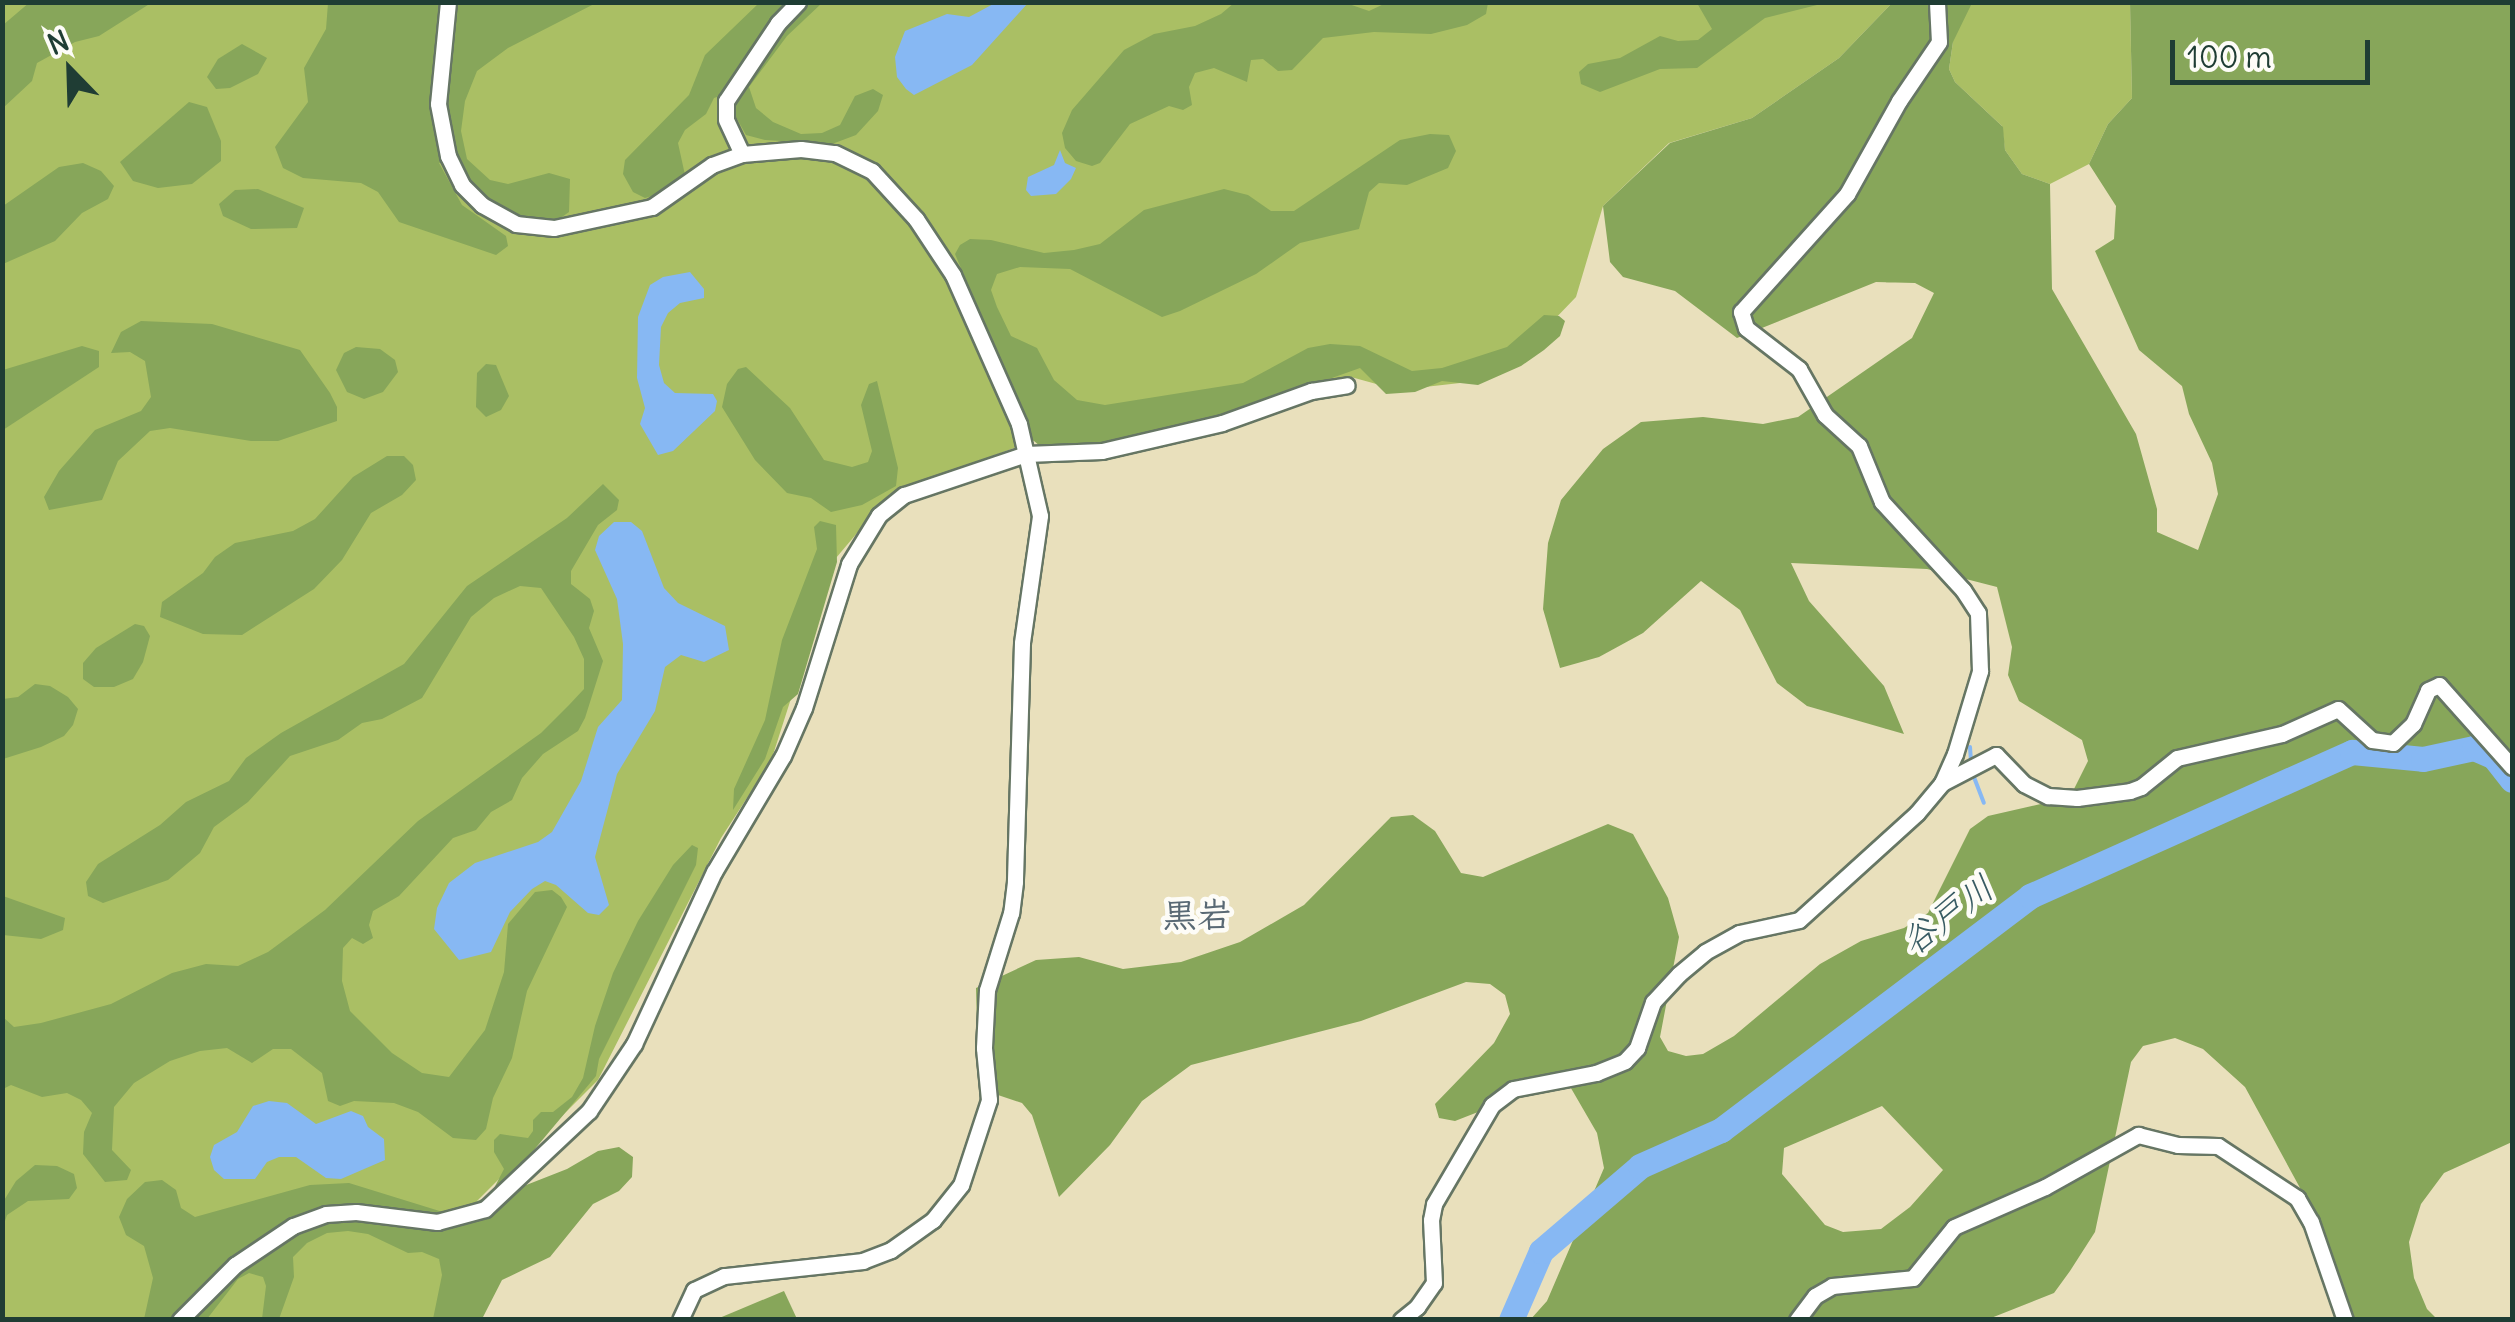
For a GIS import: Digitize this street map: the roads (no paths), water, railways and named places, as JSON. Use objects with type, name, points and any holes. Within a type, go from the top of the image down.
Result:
[{"type":"street","points":[[448,2],[438,85],[444,143],[462,185],[498,216],[533,227],[597,222],[652,207],[712,166],[742,154],[801,150],[835,152],[855,159],[893,191],[953,275],[1018,424],[1040,516],[1022,643],[1015,882],[1011,913],[986,990],[989,1100],[967,1171],[932,1220],[891,1250],[863,1261],[724,1276],[694,1290],[680,1320]]},
{"type":"street","points":[[742,154],[726,119],[726,101],[778,24],[798,2]]},
{"type":"street","points":[[1936,2],[1939,42],[1891,114],[1847,194],[1741,312],[1746,328],[1799,369],[1825,415],[1859,446],[1882,502],[1963,590],[1978,613],[1981,660],[1973,702],[1947,782]]},
{"type":"street","points":[[180,1320],[235,1265],[293,1226],[326,1214],[356,1212],[437,1222],[485,1209],[589,1112],[634,1044],[714,872],[784,756],[808,695],[838,590],[862,538],[879,515],[904,495],[1026,454],[1102,451],[1222,423],[1311,391],[1347,385]]},
{"type":"street","points":[[1400,1320],[1417,1307],[1434,1282],[1430,1220],[1434,1204],[1492,1105],[1513,1089],[1596,1072],[1625,1061],[1636,1048],[1653,1002],[1692,963],[1739,933],[1799,920],[1947,782],[1987,758],[1996,755],[2024,784],[2048,796],[2065,798],[2130,791],[2177,758],[2282,734],[2338,709],[2372,740],[2382,745],[2393,743],[2413,724],[2428,690],[2440,685],[2512,768]]},
{"type":"street","points":[[1796,1320],[1815,1296],[1832,1286],[1913,1278],[1954,1228],[2045,1187],[2138,1135],[2178,1146],[2218,1146],[2296,1198],[2311,1222],[2345,1320]]},
{"type":"water","points":[[997,2],[1028,3],[972,65],[914,95],[906,89],[897,77],[895,57],[905,31],[947,14],[969,17]]},
{"type":"water","points":[[1060,150],[1065,163],[1076,168],[1071,179],[1056,194],[1031,196],[1026,190],[1028,177],[1054,165]]},
{"type":"water","points":[[690,272],[704,289],[704,298],[680,303],[668,313],[661,327],[659,365],[664,383],[675,393],[713,394],[717,401],[715,411],[673,451],[658,455],[640,424],[645,408],[637,378],[638,317],[650,285],[663,277]]},
{"type":"water","points":[[614,522],[631,522],[642,531],[664,588],[678,603],[725,626],[729,650],[704,662],[681,655],[665,667],[655,711],[617,774],[595,857],[609,905],[599,915],[588,913],[556,885],[545,881],[510,912],[491,952],[459,960],[434,929],[437,908],[449,883],[475,863],[538,842],[552,832],[581,781],[598,727],[622,700],[623,644],[617,599],[595,550],[599,536]]},
{"type":"water","points":[[269,1101],[287,1103],[316,1124],[351,1111],[363,1116],[368,1127],[384,1139],[385,1160],[341,1179],[326,1178],[296,1157],[279,1157],[267,1162],[255,1179],[224,1179],[214,1170],[210,1157],[214,1145],[237,1132],[253,1106]]},
{"type":"waterway","points":[[1970,747],[1971,762]]},
{"type":"waterway","name":"谷戸川","points":[[1511,1320],[1541,1251],[1640,1166],[1721,1130],[2030,896],[2352,752],[2423,759],[2474,748],[2494,757],[2512,780]]},
{"type":"waterway","points":[[1972,772],[1984,803]]},
{"type":"district","name":"黒岩","points":[[1197,914]]}]
